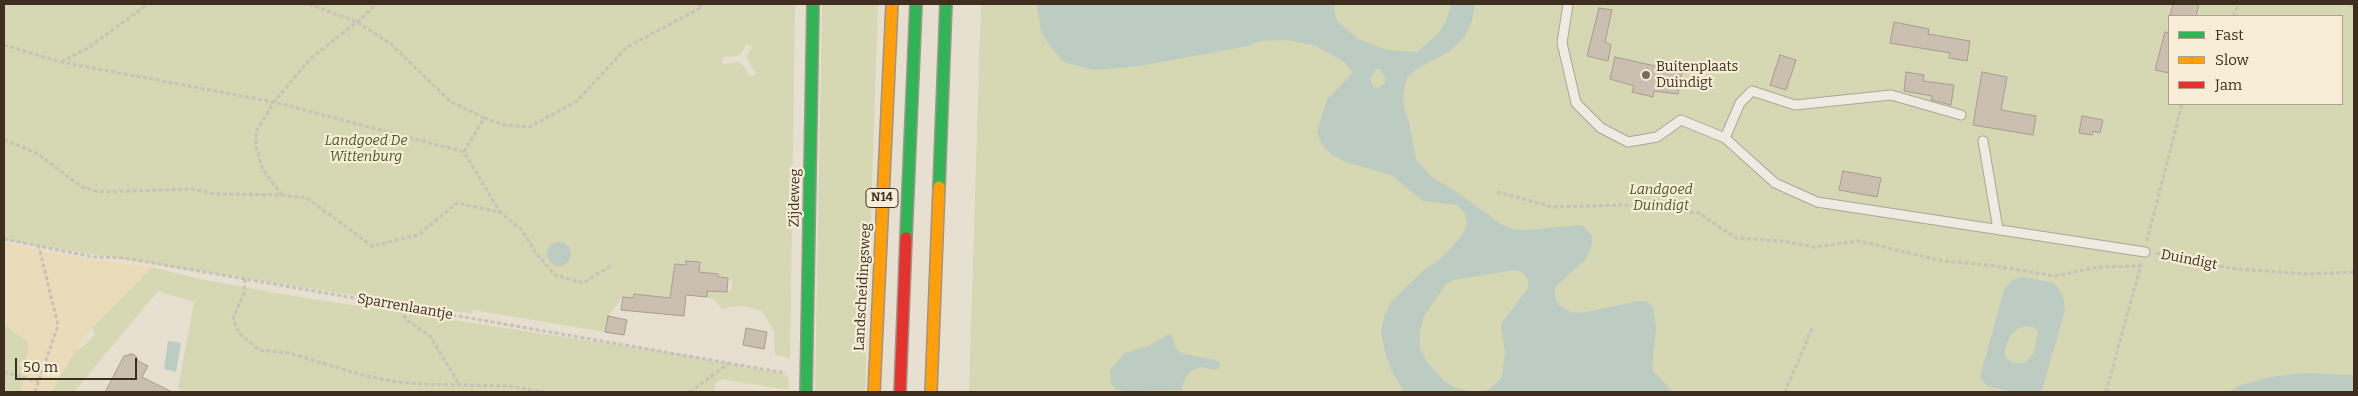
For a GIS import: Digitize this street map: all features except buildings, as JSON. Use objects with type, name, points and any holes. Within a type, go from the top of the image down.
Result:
[{"type":"main road","name":"Zijdeweg","points":[[806,392],[813,4]]},
{"type":"main road","name":"Landscheidingsweg","points":[[874,392],[892,4]]},
{"type":"main road","name":"N14","points":[[900,392],[916,4]]},
{"type":"main road","points":[[931,392],[946,4]]},
{"type":"main road","points":[[943,58],[954,4]]},
{"type":"lane","points":[[1568,4],[1562,43],[1576,103],[1601,128],[1628,142],[1657,137],[1681,120],[1725,138],[1775,183],[1817,202],[2145,252]]},
{"type":"lane","points":[[1725,138],[1740,103],[1752,91],[1795,105],[1891,95],[1961,115]]},
{"type":"lane","points":[[1983,141],[1998,229]]},
{"type":"path","points":[[61,62],[88,48],[148,4]]},
{"type":"path","points":[[309,4],[358,22],[391,44],[450,101],[484,118],[505,125],[529,126],[577,101],[627,47],[702,7],[699,4]]},
{"type":"path","points":[[282,194],[263,170],[256,147],[256,132],[274,102],[310,59],[358,22],[377,4]]},
{"type":"path","points":[[2351,4],[2354,8]]},
{"type":"path","points":[[4,45],[61,62],[274,102],[464,152],[500,212],[522,230],[535,252],[555,275],[582,283],[612,266]]},
{"type":"path","name":"Duindigt","points":[[2182,105],[2145,252],[2236,269],[2308,274],[2354,272]]},
{"type":"path","points":[[464,152],[484,118]]},
{"type":"path","points":[[4,140],[35,152],[82,187],[100,192],[193,189],[215,194],[282,194],[307,198],[372,246],[418,235],[457,203],[500,212]]},
{"type":"path","points":[[1497,192],[1553,208],[1623,205],[1700,213],[1736,238],[1781,241],[1815,247],[1860,241],[1943,261],[1988,265],[2055,276],[2098,267],[2141,266]]},
{"type":"path","name":"Sparrenlaantje","points":[[4,239],[94,257],[124,258],[807,376]]},
{"type":"path","points":[[35,392],[58,325],[39,247]]},
{"type":"path","points":[[2106,392],[2145,252]]},
{"type":"path","points":[[245,279],[244,292],[233,318],[239,332],[259,350],[289,353],[362,375],[391,381],[510,386],[543,392]]},
{"type":"path","points":[[394,305],[408,321],[430,336],[459,385]]},
{"type":"path","points":[[1785,392],[1812,328]]},
{"type":"path","points":[[690,392],[730,363]]},
{"type":"path","points":[[4,372],[39,382]]},
{"type":"green space","name":"Landgoed De Wittenburg","points":[[4,4],[795,4],[790,358],[775,355],[774,331],[762,311],[744,306],[729,307],[723,310],[715,300],[707,297],[707,291],[731,291],[732,280],[718,277],[718,274],[699,272],[686,261],[686,265],[675,264],[670,298],[634,294],[633,298],[623,297],[608,316],[605,332],[473,310],[472,314],[4,240]],"holes":[[[746,44],[752,47],[747,56],[756,73],[754,76],[750,76],[743,65],[738,62],[724,64],[722,61],[724,57],[737,56],[742,53]]]},
{"type":"green space","points":[[822,4],[878,4],[865,392],[815,392]]},
{"type":"green space","name":"Landgoed Duindigt","points":[[981,4],[2354,4],[2354,392],[969,392]]},
{"type":"green space","points":[[152,267],[199,279],[299,297],[672,353],[783,374],[789,378],[788,390],[722,379],[716,382],[715,392],[185,392],[178,388],[194,302],[158,291],[74,392],[51,392],[75,351],[84,346],[95,334],[92,328]]},
{"type":"green space","points":[[4,324],[29,343],[21,392],[4,392]]},
{"type":"sand","points":[[4,243],[95,260],[152,267],[91,328],[51,392],[21,392],[29,343],[4,324]]},
{"type":"shaded area","points":[[1037,4],[1334,4],[1338,22],[1358,39],[1387,50],[1417,52],[1438,34],[1446,21],[1451,4],[1475,4],[1472,21],[1465,36],[1450,51],[1415,70],[1407,78],[1403,94],[1404,108],[1409,122],[1416,160],[1433,178],[1455,191],[1501,224],[1513,229],[1528,230],[1583,226],[1592,236],[1592,244],[1586,259],[1555,287],[1555,297],[1559,305],[1570,312],[1582,313],[1639,301],[1647,302],[1653,307],[1656,328],[1652,370],[1673,392],[1481,392],[1404,392],[1391,370],[1385,352],[1381,332],[1384,317],[1391,302],[1425,269],[1437,262],[1453,246],[1463,234],[1467,222],[1465,213],[1457,205],[1423,201],[1391,175],[1346,162],[1332,155],[1321,143],[1317,132],[1328,98],[1352,74],[1343,61],[1316,46],[1287,40],[1261,41],[1248,46],[1140,66],[1094,70],[1064,62],[1049,45],[1041,31]],"holes":[[[1376,69],[1380,69],[1386,79],[1384,84],[1378,88],[1373,87],[1370,79]],[[1514,270],[1522,272],[1528,280],[1528,288],[1501,324],[1505,352],[1502,377],[1491,388],[1481,392],[1467,391],[1454,387],[1444,381],[1426,361],[1420,348],[1420,331],[1424,316],[1446,284],[1454,280]]]},
{"type":"shaded area","points":[[559,242],[564,243],[570,249],[570,259],[564,265],[559,266],[554,265],[548,259],[547,254],[548,249],[554,243]]},
{"type":"shaded area","points":[[2023,277],[2054,283],[2063,296],[2065,310],[2042,390],[2039,392],[2012,392],[1987,386],[1980,377],[2004,290],[2012,280]],"holes":[[[2025,326],[2034,327],[2038,332],[2034,353],[2025,363],[2012,363],[2005,357],[2005,348],[2010,336],[2018,328]]]},
{"type":"shaded area","points":[[1169,334],[1172,335],[1175,347],[1181,353],[1215,360],[1220,363],[1220,367],[1215,370],[1201,367],[1191,371],[1186,376],[1181,390],[1125,391],[1116,389],[1111,384],[1110,370],[1125,353],[1149,346]]},
{"type":"shaded area","points":[[168,341],[181,343],[176,372],[164,369]]},
{"type":"shaded area","points":[[2303,373],[2354,375],[2354,392],[2230,392],[2238,386],[2270,377]]},
{"type":"traffic: fast","points":[[806,392],[813,4]]},
{"type":"traffic: fast","points":[[906,238],[916,4]]},
{"type":"traffic: fast","points":[[939,187],[946,4]]},
{"type":"traffic: slow","points":[[874,392],[892,4]]},
{"type":"traffic: slow","points":[[931,392],[939,187]]},
{"type":"traffic: jam","points":[[900,392],[906,238]]},
{"type":"place","name":"Buitenplaats Duindigt","points":[[1646,75]]}]
